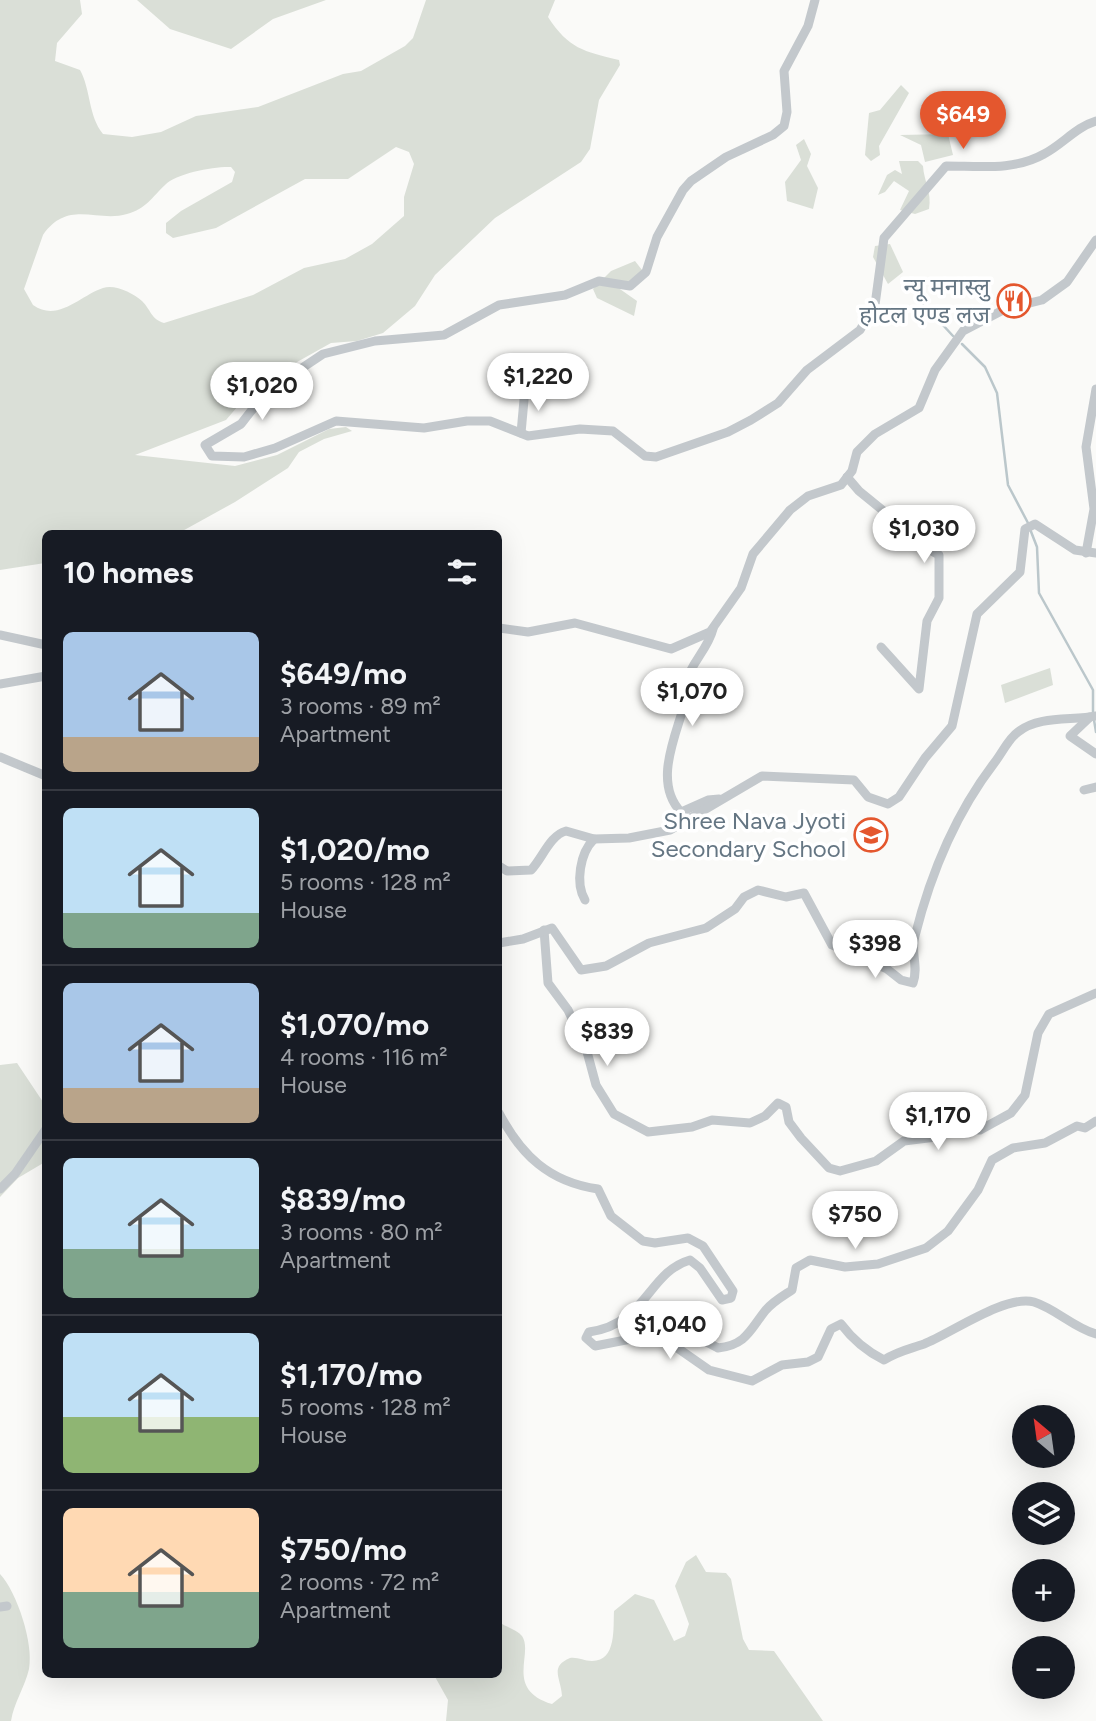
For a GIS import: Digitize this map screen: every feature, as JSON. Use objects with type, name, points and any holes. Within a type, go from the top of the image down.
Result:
[{"type":"street","points":[[815,0],[807,26],[784,71],[787,112],[784,126],[773,135],[726,157],[691,181],[683,190],[657,237],[646,272],[630,286],[599,281],[565,295],[499,305],[444,335],[375,341],[323,354],[266,392],[241,424],[205,445],[212,456],[244,457],[275,448],[336,421],[433,428],[467,421],[490,421],[528,436],[580,429],[613,430],[645,456],[656,457],[729,432],[778,403],[807,370],[860,330],[875,305],[884,238],[946,166],[1014,166],[1044,154],[1086,124],[1096,121]]},
{"type":"street","points":[[725,798],[708,800],[681,812],[676,806],[667,777],[672,737],[684,706],[685,683],[703,654],[713,628],[741,588],[752,554],[790,510],[808,496],[841,485],[858,452],[875,434],[919,408],[935,370],[963,331],[1005,309],[1042,300],[1067,282],[1096,240]]},
{"type":"street","points":[[521,433],[525,389]]},
{"type":"street","points":[[502,868],[507,871],[531,870],[559,833],[566,831],[594,839],[629,838],[670,830],[762,776],[854,780],[868,797],[888,804],[899,797],[925,758],[952,726],[977,614],[1020,572],[1025,528],[1035,524],[1057,540],[1091,553],[1094,509],[1086,447],[1089,412],[1096,389]]},
{"type":"street","points":[[847,477],[875,506],[902,526],[909,538],[939,555],[940,598],[927,621],[919,689],[881,648]]},
{"type":"street","points":[[502,629],[528,632],[575,623],[670,649],[713,628]]},
{"type":"street","points":[[0,635],[42,644]]},
{"type":"street","points":[[0,684],[42,677]]},
{"type":"street","points":[[1093,717],[1070,736],[1096,754]]},
{"type":"street","points":[[502,942],[523,939],[552,928],[581,970],[606,966],[649,943],[706,928],[735,909],[744,897],[758,890],[786,897],[804,893],[832,945],[887,970],[901,980],[913,983],[917,971],[912,947],[916,932],[942,850],[967,801],[1018,731],[1054,719],[1093,717]]},
{"type":"street","points":[[0,757],[42,774]]},
{"type":"street","points":[[1084,790],[1096,787]]},
{"type":"street","points":[[585,900],[579,890],[581,867],[588,845],[594,839]]},
{"type":"street","points":[[544,930],[548,983],[568,1010],[586,1048],[596,1085],[614,1114],[648,1132],[692,1127],[712,1120],[750,1123],[765,1116],[778,1103],[786,1107],[789,1122],[829,1168],[840,1171],[876,1161],[904,1141],[936,1138],[954,1129],[980,1130],[1011,1113],[1024,1095],[1038,1033],[1049,1014],[1096,993]]},
{"type":"street","points":[[502,1119],[514,1141],[543,1168],[565,1181],[598,1189],[611,1216],[643,1241],[655,1243],[688,1238],[703,1245],[733,1291],[731,1298],[722,1300],[700,1268],[690,1260],[677,1264],[625,1320],[609,1329],[589,1332],[586,1338],[595,1346],[649,1336],[666,1340],[709,1370],[752,1381],[782,1365],[808,1362],[818,1357],[831,1329],[841,1324],[851,1338],[871,1354],[884,1360],[900,1350],[925,1344],[958,1325],[1019,1301],[1033,1302],[1096,1334]]},
{"type":"street","points":[[649,1336],[649,1328],[665,1320],[719,1348],[741,1342],[747,1338],[772,1303],[792,1290],[796,1268],[803,1262],[810,1260],[845,1267],[878,1264],[926,1248],[948,1231],[978,1190],[992,1160],[1013,1148],[1045,1143],[1077,1126],[1090,1126],[1096,1121]]},
{"type":"street","points":[[0,1189],[15,1174],[42,1135]]},
{"type":"shaded area","points":[[0,0],[80,0],[82,14],[57,43],[55,61],[80,70],[95,119],[103,134],[132,137],[161,132],[196,116],[258,107],[343,74],[361,71],[405,46],[413,38],[426,0],[555,0],[548,17],[563,36],[586,51],[619,60],[620,65],[599,100],[590,149],[581,162],[495,218],[435,275],[415,306],[383,333],[357,341],[331,343],[256,385],[226,420],[135,455],[235,466],[277,455],[329,429],[346,427],[352,431],[324,439],[299,452],[288,468],[184,530],[42,530],[42,563],[0,570]],"holes":[[[396,147],[409,152],[414,164],[404,197],[404,216],[372,244],[345,259],[304,268],[253,295],[164,323],[154,317],[138,298],[118,288],[103,288],[69,306],[51,311],[33,305],[24,289],[43,235],[53,224],[73,215],[116,216],[134,212],[170,181],[187,174],[231,167],[235,172],[232,182],[181,211],[166,223],[166,233],[173,238],[216,228],[305,179],[348,179]]]},
{"type":"shaded area","points":[[137,0],[326,0],[273,19],[231,49],[170,29]]},
{"type":"shaded area","points":[[901,85],[909,93],[879,146],[880,155],[871,161],[865,155],[869,113],[880,110]]},
{"type":"shaded area","points":[[948,134],[953,155],[925,162],[921,145],[900,135]]},
{"type":"shaded area","points":[[804,139],[811,154],[807,166],[818,188],[813,209],[787,201],[785,182],[801,160],[796,145]]},
{"type":"shaded area","points":[[899,161],[918,161],[923,166],[929,209],[915,214],[900,210],[909,191],[894,181],[885,192],[878,195],[887,175],[895,170],[902,174]]},
{"type":"shaded area","points":[[890,244],[903,272],[888,284],[873,257],[875,246]]},
{"type":"shaded area","points":[[635,261],[642,270],[634,281],[617,287],[637,301],[634,316],[597,298],[593,289],[611,271]]},
{"type":"shaded area","points":[[1050,668],[1053,685],[1005,703],[1001,685]]},
{"type":"shaded area","points":[[17,1063],[42,1100],[42,1164],[18,1178],[0,1197],[0,1065]]},
{"type":"shaded area","points":[[696,1555],[706,1572],[726,1573],[731,1579],[743,1639],[749,1650],[774,1651],[823,1721],[446,1721],[448,1700],[436,1678],[502,1678],[502,1624],[522,1636],[525,1643],[524,1671],[529,1690],[537,1698],[552,1704],[562,1696],[558,1674],[560,1665],[570,1658],[592,1661],[600,1660],[606,1655],[612,1642],[614,1611],[635,1594],[654,1600],[674,1641],[685,1636],[689,1624],[675,1586],[686,1562]]},
{"type":"shaded area","points":[[0,1574],[23,1619],[30,1658],[29,1669],[11,1721],[0,1721]]},
{"type":"waterway","points":[[918,298],[953,336]]},
{"type":"waterway","points":[[962,344],[985,367],[997,393],[1008,485],[1028,523]]},
{"type":"waterway","points":[[1030,529],[1037,547],[1039,593],[1093,690],[1093,713]]},
{"type":"waterway","points":[[1094,720],[1096,732]]},
{"type":"place","name":"न्यू मनास्लु होटल एण्ड लज","points":[[1014,301]]},
{"type":"place","name":"Shree Nava Jyoti Secondary School","points":[[871,835]]}]
